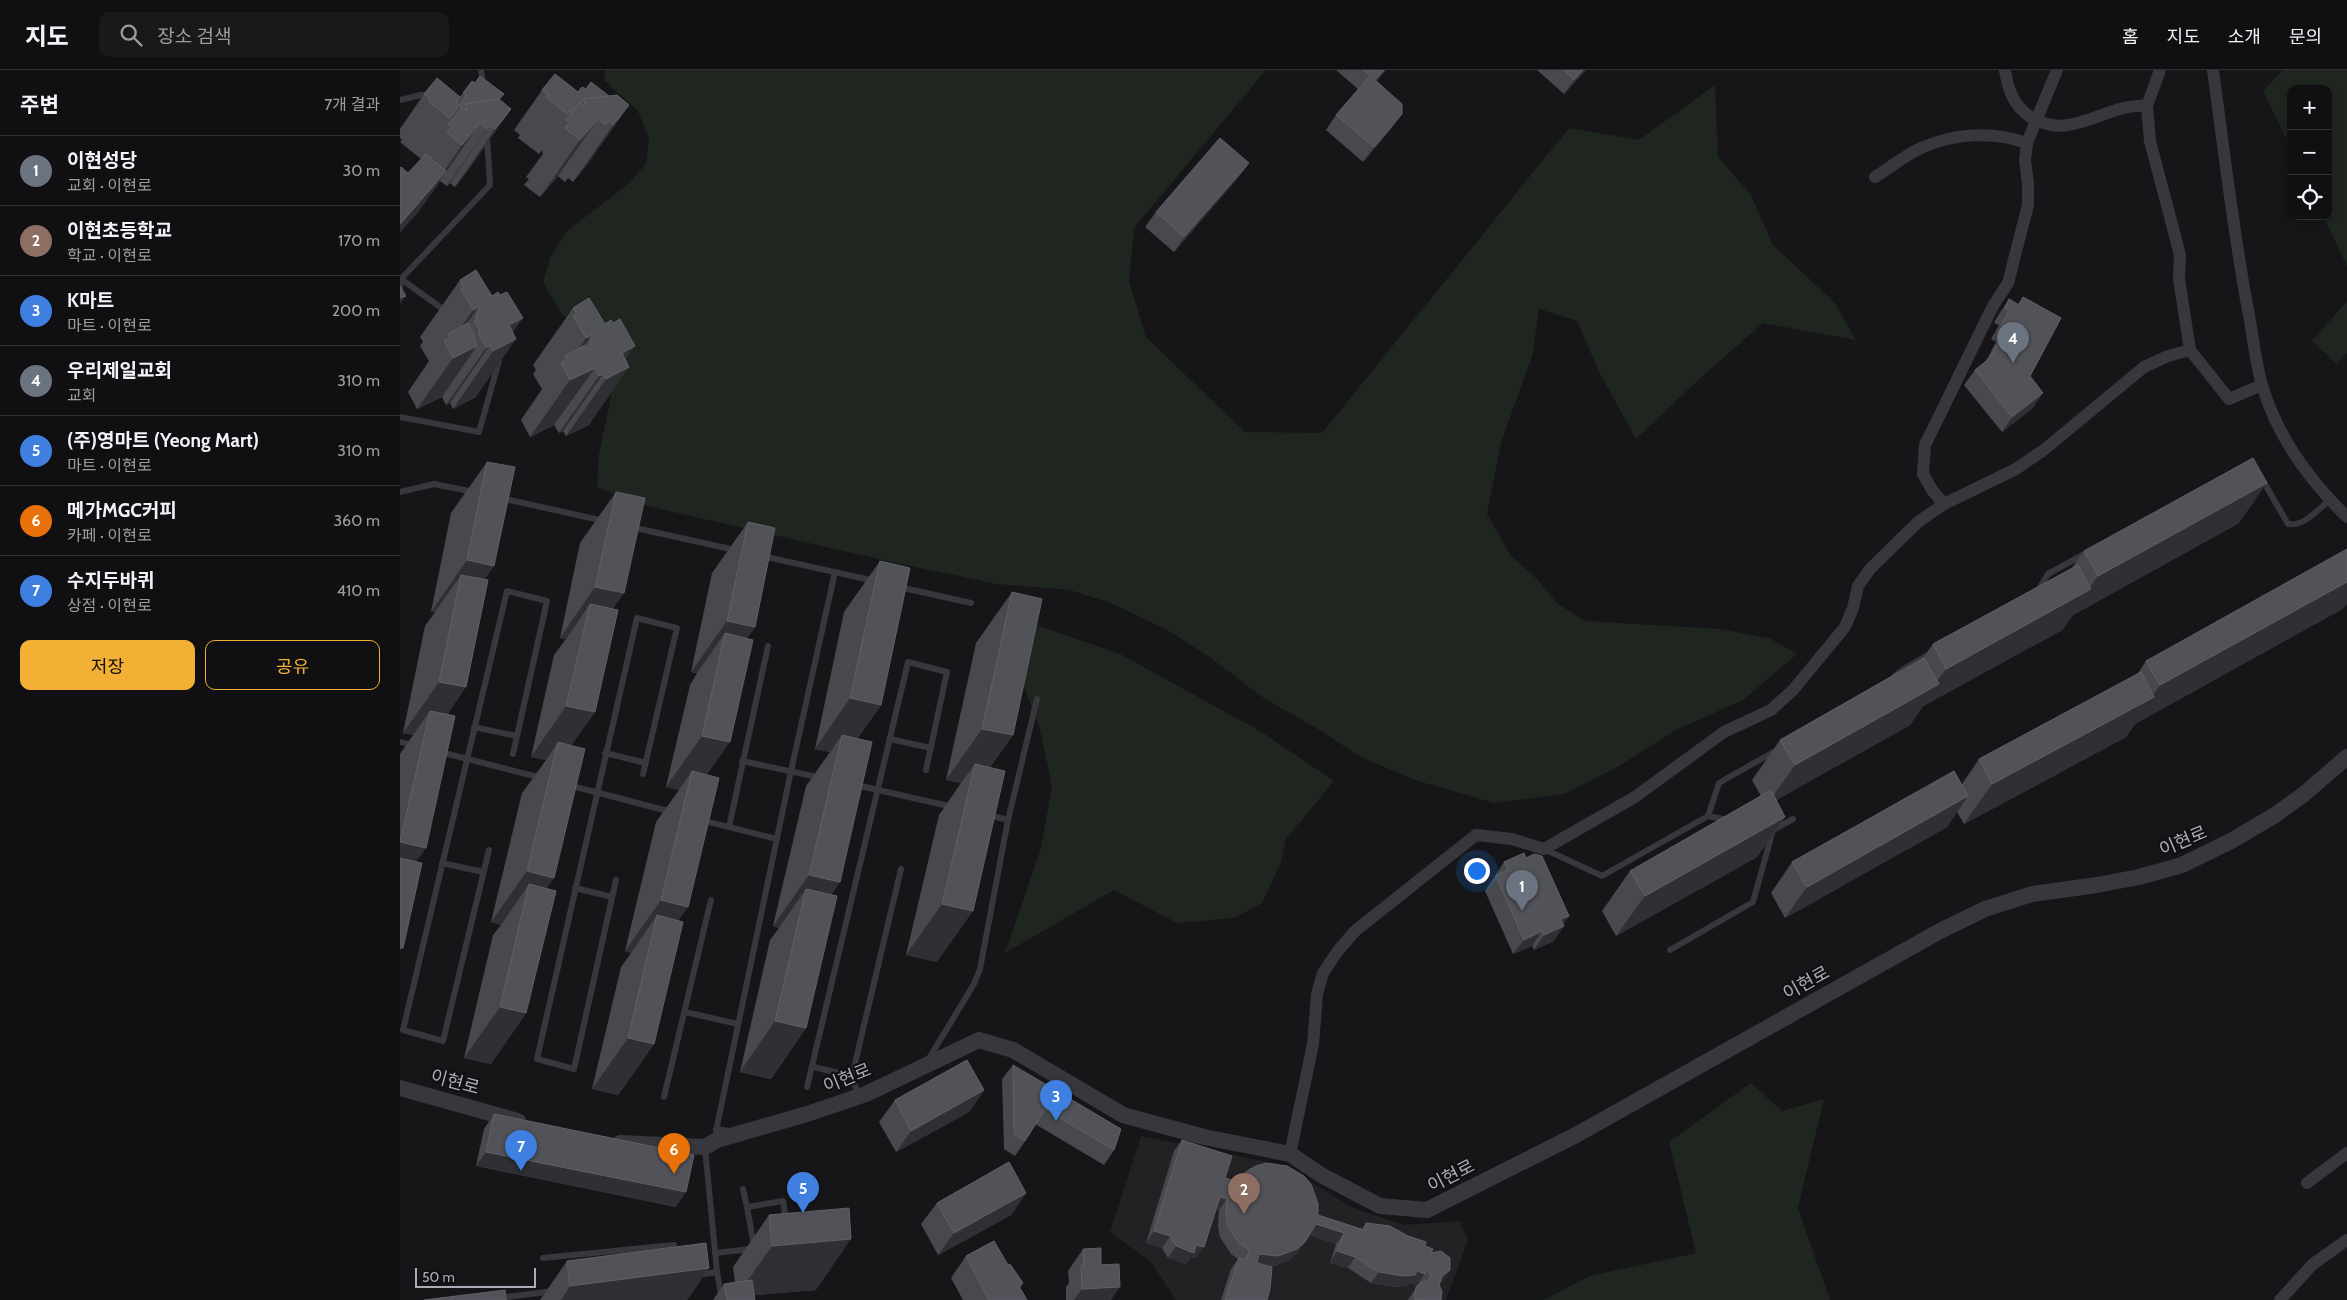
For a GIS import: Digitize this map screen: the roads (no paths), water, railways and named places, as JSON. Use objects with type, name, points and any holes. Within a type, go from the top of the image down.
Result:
[{"type":"street","points":[[2005,70],[2007,84],[2014,101],[2024,112],[2038,122],[2055,127],[2091,120],[2134,104],[2147,106]]},
{"type":"street","points":[[1944,504],[1932,490],[1924,474],[1924,445],[1993,306],[2008,283],[2028,205],[2028,184],[2024,160],[2027,143],[2038,122],[2057,70]]},
{"type":"street","points":[[2160,70],[2147,106],[2150,141],[2180,254],[2179,279],[2190,350],[2229,399],[2262,385]]},
{"type":"street","points":[[2214,70],[2241,270],[2262,385],[2287,442],[2304,469],[2347,517]]},
{"type":"street","points":[[1875,177],[1921,148],[1948,140],[1993,135],[2027,143]]},
{"type":"street","points":[[1290,1154],[1313,1044],[1316,994],[1323,973],[1337,952],[1355,931],[1476,835],[1512,839],[1544,849],[1635,798],[1724,732],[1771,710],[1793,690],[1845,627],[1854,608],[1858,586],[1870,569],[1918,522],[1944,504],[2016,469],[2045,449],[2144,367],[2190,350]]},
{"type":"street","name":"이현로","points":[[602,1142],[712,1139],[808,1114],[866,1094],[979,1040],[1013,1050],[1123,1115],[1204,1137],[1290,1154],[1321,1176],[1380,1206],[1427,1210],[1576,1135],[1940,931],[1985,910],[2032,894],[2097,885],[2161,872],[2207,854],[2282,810],[2319,782],[2347,757]]},
{"type":"street","name":"이현로","points":[[400,1088],[536,1126]]},
{"type":"street","points":[[2307,1183],[2347,1153]]},
{"type":"street","points":[[2280,1300],[2312,1264],[2347,1240]]},
{"type":"lane","points":[[481,70],[483,90]]},
{"type":"lane","points":[[400,100],[421,94],[439,96]]},
{"type":"lane","points":[[400,288],[402,279],[490,185],[486,128]]},
{"type":"lane","points":[[402,279],[455,318]]},
{"type":"lane","points":[[400,417],[479,432],[502,351]]},
{"type":"lane","points":[[2255,472],[2266,486],[2288,524],[2302,523],[2330,500]]},
{"type":"lane","points":[[400,492],[434,484],[486,495]]},
{"type":"lane","points":[[496,497],[612,523]]},
{"type":"lane","points":[[622,525],[738,551]]},
{"type":"lane","points":[[2035,595],[2048,574],[2092,550]]},
{"type":"lane","points":[[757,555],[884,584]]},
{"type":"lane","points":[[722,1300],[715,1253],[712,1139],[835,572]]},
{"type":"lane","points":[[893,586],[971,603]]},
{"type":"lane","points":[[489,850],[443,1041],[404,1030],[466,759],[507,591],[547,601],[512,754]]},
{"type":"lane","points":[[616,880],[574,1069],[537,1059],[637,618],[677,628],[643,774]]},
{"type":"lane","points":[[729,827],[768,646]]},
{"type":"lane","points":[[1891,682],[1902,670],[1935,651]]},
{"type":"lane","points":[[807,1087],[908,662],[947,672],[926,770]]},
{"type":"lane","points":[[712,1139],[739,1132],[857,1092],[929,1059],[974,984],[980,969],[1008,820],[1037,698]]},
{"type":"lane","points":[[474,727],[516,736]]},
{"type":"lane","points":[[890,739],[931,748]]},
{"type":"lane","points":[[400,742],[419,747]]},
{"type":"lane","points":[[1708,816],[1719,783],[1786,745]]},
{"type":"lane","points":[[428,749],[550,781]]},
{"type":"lane","points":[[606,753],[646,763]]},
{"type":"lane","points":[[742,761],[830,779]]},
{"type":"lane","points":[[560,783],[682,815]]},
{"type":"lane","points":[[849,784],[962,809]]},
{"type":"lane","points":[[980,814],[1008,820]]},
{"type":"lane","points":[[1544,849],[1602,876],[1708,816],[1736,822]]},
{"type":"lane","points":[[691,817],[777,839]]},
{"type":"lane","points":[[1764,828],[1773,830],[1793,819]]},
{"type":"lane","points":[[1670,950],[1753,902],[1773,830]]},
{"type":"lane","points":[[442,863],[483,872]]},
{"type":"lane","points":[[857,1092],[852,1076],[901,870]]},
{"type":"lane","points":[[575,888],[612,897]]},
{"type":"lane","points":[[664,1097],[711,900]]},
{"type":"lane","points":[[685,1012],[738,1024]]},
{"type":"lane","points":[[813,1066],[852,1076]]},
{"type":"lane","points":[[744,1189],[754,1249]]},
{"type":"lane","points":[[747,1207],[783,1201],[787,1227]]},
{"type":"lane","points":[[543,1258],[674,1245]]},
{"type":"lane","points":[[715,1253],[763,1248]]},
{"type":"lane","points":[[611,1252],[612,1260]]},
{"type":"lane","points":[[689,1276],[717,1272]]},
{"type":"lane","points":[[490,1299],[566,1290]]},
{"type":"place","name":"우리제일교회","points":[[2013,363]]},
{"type":"place","name":"이현성당","points":[[1522,911]]},
{"type":"place","name":"K마트","points":[[1056,1121]]},
{"type":"place","name":"수지두바퀴","points":[[521,1171]]},
{"type":"place","name":"메가MGC커피","points":[[674,1174]]},
{"type":"place","name":"(주)영마트 (Yeong Mart)","points":[[803,1213]]},
{"type":"place","name":"이현초등학교","points":[[1244,1214]]}]
